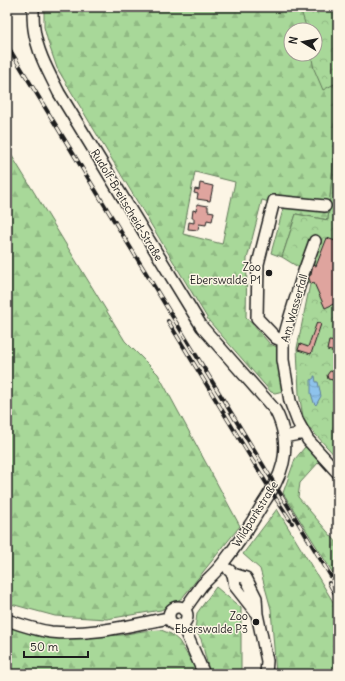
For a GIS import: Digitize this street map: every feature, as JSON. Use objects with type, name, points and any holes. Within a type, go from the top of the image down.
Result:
[{"type":"street","name":"Rudolf-Breitscheid-Straße","points":[[33,7],[34,29],[37,44],[44,65],[59,93],[202,327],[254,386]]},
{"type":"street","points":[[283,341],[276,338],[257,318],[258,264],[274,201],[325,206]]},
{"type":"street","name":"Am Wasserfall","points":[[315,241],[302,277],[283,341],[283,360],[292,406],[304,433],[308,440],[338,473]]},
{"type":"street","name":"Wildparkstraße","points":[[182,624],[186,618],[186,612],[184,610],[202,586],[222,564],[255,518],[275,485],[283,463],[285,449],[284,437],[277,415],[254,386]]},
{"type":"street","points":[[277,415],[292,406]]},
{"type":"street","points":[[284,437],[304,433]]},
{"type":"street","points":[[222,564],[233,574],[246,578],[256,598],[257,614],[267,661],[266,674]]},
{"type":"street","points":[[169,618],[169,614],[174,608],[179,607],[184,610]]},
{"type":"street","points":[[7,620],[50,632],[80,633],[169,618]]},
{"type":"street","points":[[169,618],[174,624],[182,624],[204,674]]},
{"type":"green space","points":[[44,7],[338,7],[338,111],[328,220],[296,214],[282,257],[271,253],[284,206],[262,200],[247,259],[246,317],[270,344],[277,347],[283,391],[275,393],[271,392],[209,321],[57,68],[44,27]],"holes":[[[195,172],[235,182],[222,244],[183,234]]]},
{"type":"green space","points":[[300,7],[338,7],[338,82],[323,90],[313,62],[323,62],[323,22],[305,22]]},
{"type":"green space","points":[[338,111],[338,459],[304,422],[299,394],[297,348],[310,284],[298,267],[282,257],[296,214],[328,220]]},
{"type":"green space","points":[[7,148],[125,341],[158,374],[240,526],[182,598],[161,610],[107,619],[55,616],[7,602]]},
{"type":"green space","points":[[305,447],[308,447],[319,462],[300,483],[298,497],[338,544],[338,581],[283,493],[295,459]]},
{"type":"green space","points":[[277,509],[338,610],[338,674],[276,674],[271,609],[260,569],[243,554]]},
{"type":"green space","points":[[216,587],[241,608],[241,674],[210,674],[201,639],[195,630],[197,613]]},
{"type":"green space","points":[[7,623],[57,638],[121,635],[143,631],[161,630],[171,634],[179,641],[199,674],[7,674]]},
{"type":"water","points":[[314,376],[316,382],[318,382],[321,396],[316,405],[311,393],[311,380]]},
{"type":"building","points":[[200,183],[213,186],[210,201],[197,199],[198,194],[194,193],[195,189],[199,190]]},
{"type":"building","points":[[197,204],[208,206],[208,211],[214,212],[212,221],[207,220],[206,225],[199,224],[198,230],[188,229],[189,222],[194,223],[194,218],[192,218],[193,210],[196,211]]},
{"type":"building","points":[[327,238],[338,242],[338,302],[325,308],[314,283],[311,284],[308,276],[311,275],[313,265],[316,266]]},
{"type":"building","points":[[317,322],[321,324],[311,354],[298,350],[300,344],[308,347]]},
{"type":"building","points":[[329,341],[338,342],[336,352],[327,350]]},
{"type":"building","points":[[330,371],[334,372],[335,377],[333,380],[328,379],[327,375]]},
{"type":"railway","points":[[7,45],[338,588]]},
{"type":"railway","points":[[168,321],[292,523]]},
{"type":"railway","points":[[329,583],[338,599]]},
{"type":"place","name":"Zoo Eberswalde P1","points":[[269,273]]},
{"type":"place","name":"Zoo Eberswalde P3","points":[[256,622]]}]
